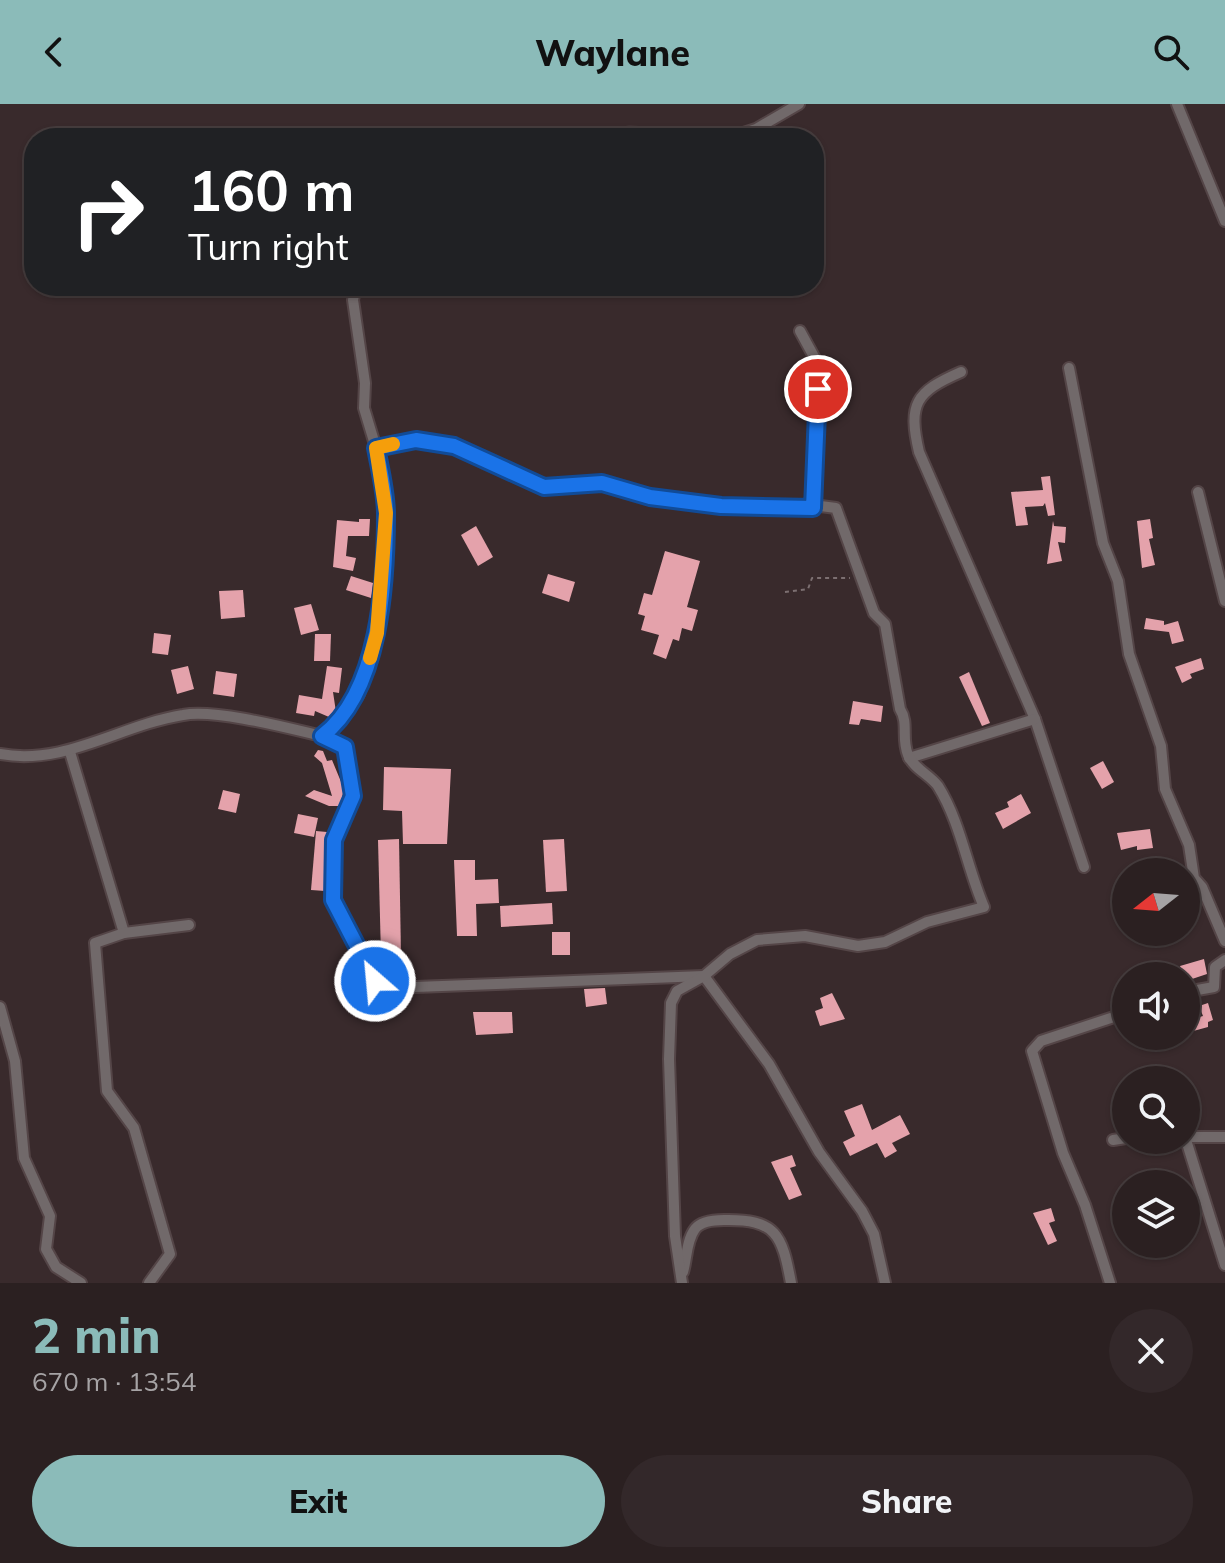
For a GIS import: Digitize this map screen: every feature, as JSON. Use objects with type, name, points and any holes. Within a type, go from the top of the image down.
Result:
[{"type":"street","points":[[758,128],[799,104]]},
{"type":"street","points":[[1177,104],[1225,221]]},
{"type":"street","points":[[322,736],[339,723],[359,694],[377,633],[386,513],[376,448],[364,408],[365,383],[354,296]]},
{"type":"street","points":[[800,331],[818,364],[813,505]]},
{"type":"street","points":[[1069,368],[1103,543],[1118,581],[1129,654],[1161,746],[1168,799],[1189,845],[1194,878],[1202,887],[1225,941]]},
{"type":"street","points":[[961,372],[938,382],[916,403],[912,419],[932,489],[1035,719],[1084,867]]},
{"type":"street","points":[[376,448],[416,440],[454,446],[544,487],[602,483],[650,497],[721,506],[813,505],[836,508],[874,613],[886,627],[886,642],[900,709],[906,718],[902,736],[909,758],[937,784],[956,823],[970,875],[984,907],[927,922],[885,942],[858,946],[805,936],[757,940],[730,954],[704,976],[677,991],[671,1003],[672,1180],[682,1280]]},
{"type":"street","points":[[1198,492],[1225,601]]},
{"type":"street","points":[[0,754],[23,758],[70,752],[124,729],[186,714],[268,723],[322,736],[345,747],[353,796],[334,840],[333,900],[375,981],[385,987],[704,976]]},
{"type":"street","points":[[909,758],[1035,719]]},
{"type":"street","points":[[70,752],[124,933]]},
{"type":"street","points":[[149,1283],[170,1254],[134,1128],[107,1091],[95,943],[124,933],[189,925]]},
{"type":"street","points":[[1200,990],[1214,987],[1215,967],[1225,960]]},
{"type":"street","points":[[704,976],[769,1064],[819,1152],[862,1211],[874,1234],[885,1283]]},
{"type":"street","points":[[0,1007],[15,1061],[24,1158],[50,1216],[46,1249],[56,1267],[81,1283]]},
{"type":"street","points":[[1110,1283],[1085,1205],[1063,1153],[1032,1051],[1041,1041],[1112,1018]]},
{"type":"street","points":[[1200,1138],[1225,1137]]},
{"type":"street","points":[[1191,1154],[1225,1265]]},
{"type":"street","points":[[682,1280],[689,1241],[696,1227],[708,1220],[754,1219],[770,1227],[779,1239],[791,1283]]},
{"type":"path","points":[[785,592],[808,589],[812,578],[863,580]]},
{"type":"building","points":[[1050,476],[1055,515],[1048,516],[1045,503],[1043,506],[1025,507],[1028,525],[1016,526],[1011,492],[1043,490],[1041,477]]},
{"type":"building","points":[[359,519],[370,519],[369,536],[348,536],[346,556],[356,558],[353,571],[333,567],[337,520],[359,522]]},
{"type":"building","points":[[1150,519],[1153,538],[1149,539],[1155,565],[1142,568],[1137,521]]},
{"type":"building","points":[[1053,521],[1054,526],[1066,527],[1065,543],[1058,542],[1062,561],[1047,564]]},
{"type":"building","points":[[476,526],[493,557],[478,566],[461,535]]},
{"type":"building","points":[[665,551],[700,561],[687,607],[698,610],[692,631],[682,628],[679,641],[673,639],[666,659],[653,654],[659,635],[641,630],[645,616],[638,614],[644,593],[652,595]]},
{"type":"building","points":[[548,574],[575,582],[569,602],[542,593]]},
{"type":"building","points":[[351,576],[373,583],[371,598],[346,590]]},
{"type":"building","points":[[243,590],[245,617],[221,619],[219,591]]},
{"type":"building","points":[[311,604],[319,630],[301,635],[294,608]]},
{"type":"building","points":[[1146,618],[1164,621],[1164,625],[1178,621],[1184,641],[1172,644],[1169,632],[1144,629]]},
{"type":"building","points":[[154,633],[171,635],[168,655],[152,653]]},
{"type":"building","points":[[315,634],[331,634],[330,661],[314,661]]},
{"type":"building","points":[[1201,658],[1204,669],[1190,674],[1192,678],[1182,683],[1175,667]]},
{"type":"building","points":[[188,666],[194,689],[177,694],[171,670]]},
{"type":"building","points":[[327,666],[342,668],[339,693],[333,692],[336,712],[329,717],[315,711],[314,716],[296,713],[299,695],[322,699]]},
{"type":"building","points":[[216,671],[237,674],[234,697],[213,694]]},
{"type":"building","points":[[969,672],[990,723],[982,726],[959,677]]},
{"type":"building","points":[[853,701],[883,706],[881,722],[861,719],[859,725],[849,724]]},
{"type":"building","points":[[318,750],[323,751],[327,761],[332,760],[344,789],[340,806],[329,806],[305,796],[314,790],[332,796],[322,763],[314,756]]},
{"type":"building","points":[[1103,761],[1114,782],[1102,789],[1090,768]]},
{"type":"building","points":[[384,767],[451,769],[447,844],[403,844],[402,811],[383,810]]},
{"type":"building","points":[[223,790],[240,794],[236,813],[218,809]]},
{"type":"building","points":[[1021,794],[1031,813],[1003,829],[995,813],[1009,807],[1007,802]]},
{"type":"building","points":[[298,814],[318,818],[314,837],[294,833]]},
{"type":"building","points":[[1150,829],[1153,848],[1137,850],[1137,846],[1121,850],[1117,833]]},
{"type":"building","points":[[316,831],[327,832],[325,891],[311,890]]},
{"type":"building","points":[[399,839],[401,956],[381,956],[378,840]]},
{"type":"building","points":[[564,839],[567,891],[546,892],[543,840]]},
{"type":"building","points":[[454,860],[475,860],[475,880],[498,879],[499,903],[476,904],[477,936],[457,936]]},
{"type":"building","points":[[552,903],[553,924],[501,927],[500,906]]},
{"type":"building","points":[[552,932],[570,932],[570,955],[552,955]]},
{"type":"building","points":[[1204,959],[1207,974],[1200,976],[1200,962],[1194,962]]},
{"type":"building","points":[[605,988],[607,1004],[586,1007],[584,989]]},
{"type":"building","points":[[832,993],[845,1019],[820,1026],[815,1011],[823,1008],[820,998]]},
{"type":"building","points":[[1208,1003],[1213,1020],[1208,1022],[1208,1027],[1200,1029],[1200,1017],[1203,1016],[1200,1006]]},
{"type":"building","points":[[473,1012],[512,1012],[513,1033],[476,1035]]},
{"type":"building","points":[[862,1104],[872,1130],[900,1115],[910,1134],[892,1143],[897,1151],[885,1158],[877,1143],[850,1156],[843,1142],[855,1136],[844,1111]]},
{"type":"building","points":[[792,1155],[796,1166],[790,1168],[802,1195],[789,1200],[771,1162]]},
{"type":"building","points":[[1051,1208],[1055,1221],[1049,1223],[1057,1241],[1048,1245],[1033,1213]]},
{"type":"slow traffic","points":[[370,658],[377,633],[386,513],[376,448],[393,444]]},
{"type":"route","points":[[375,981],[333,900],[334,840],[353,796],[345,747],[322,736],[339,723],[359,694],[377,633],[386,513],[376,448],[416,440],[454,446],[544,487],[602,483],[650,497],[721,506],[813,508],[818,389]]}]
